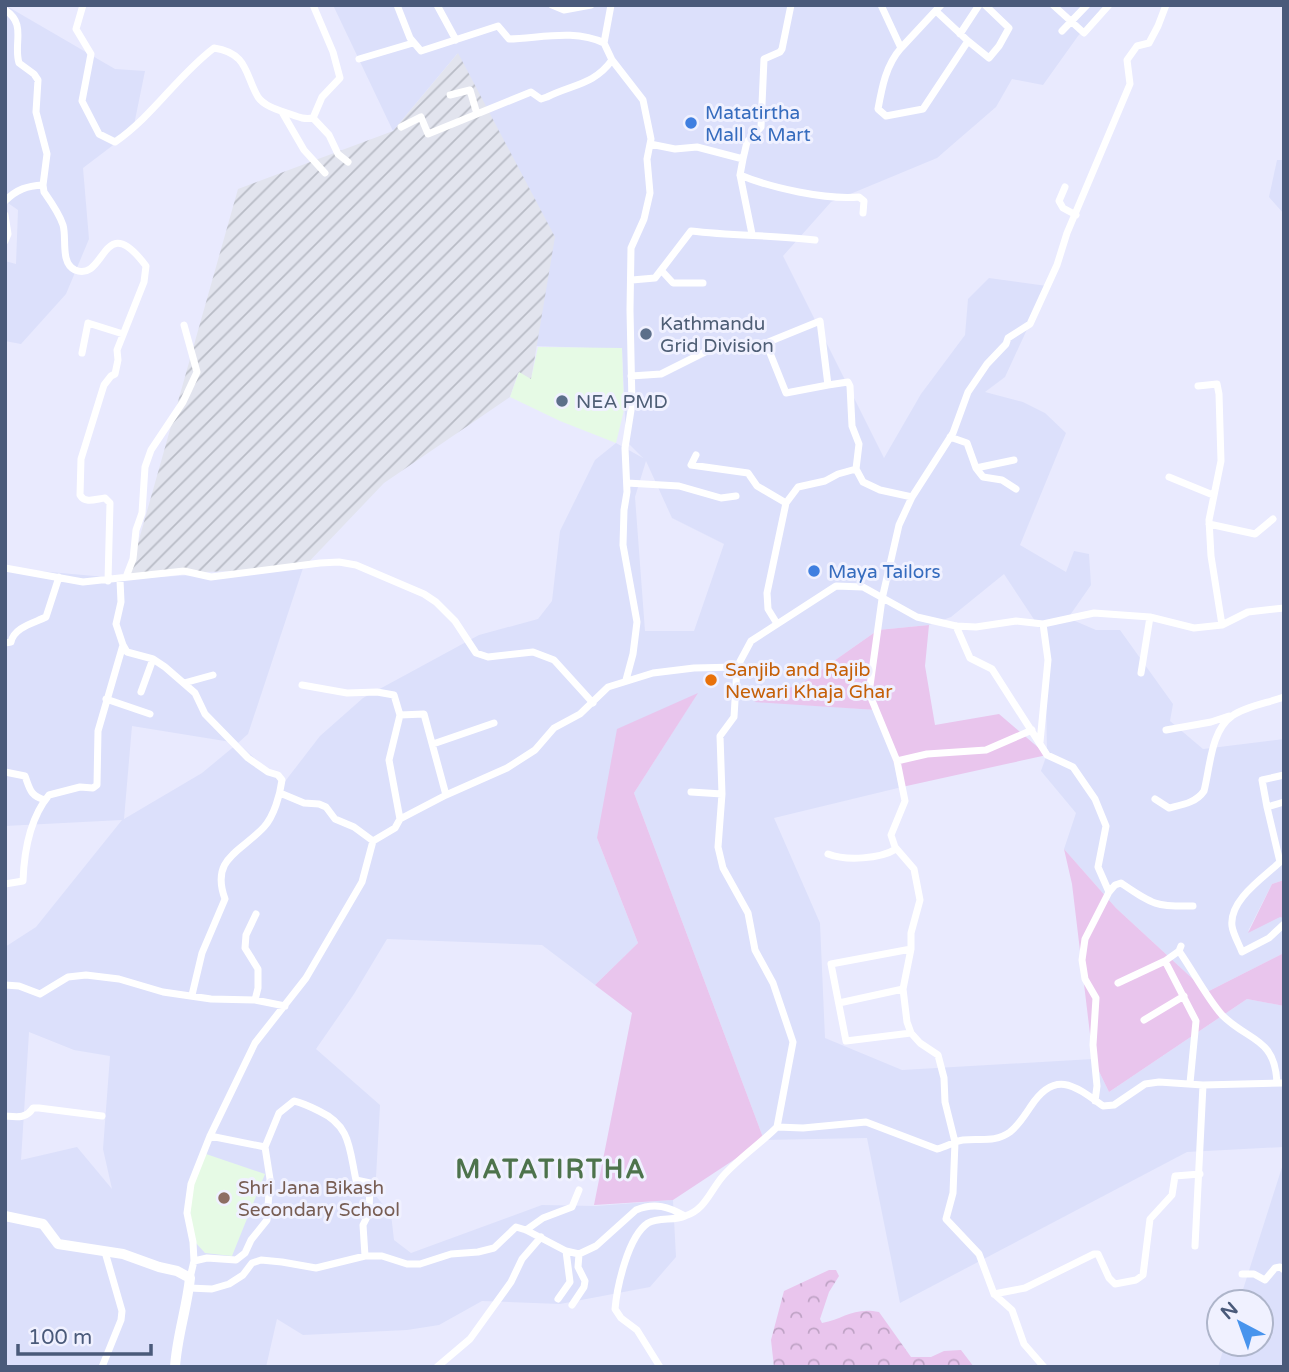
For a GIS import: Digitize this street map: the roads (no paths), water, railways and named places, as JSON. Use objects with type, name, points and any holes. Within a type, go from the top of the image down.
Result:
[{"type":"street","points":[[83,5],[76,29],[91,54],[82,101],[99,134],[115,142],[133,130],[195,62],[214,48],[224,50],[246,67],[259,99],[305,120],[313,118]]},
{"type":"street","points":[[313,5],[333,52],[340,78],[322,97],[313,118]]},
{"type":"street","points":[[397,5],[407,32],[421,51],[498,26],[509,39],[573,34],[592,37],[604,44],[612,60],[643,100],[650,144],[647,159],[650,193],[644,219],[631,248],[632,404],[625,448],[627,484],[623,545],[637,622],[626,680]]},
{"type":"street","points":[[437,5],[456,40]]},
{"type":"street","points":[[552,5],[564,10],[591,5]]},
{"type":"street","points":[[604,44],[611,5]]},
{"type":"street","points":[[752,234],[740,175],[747,142],[761,127],[764,59],[782,49],[791,5]]},
{"type":"street","points":[[881,5],[901,47]]},
{"type":"street","points":[[960,34],[979,5]]},
{"type":"street","points":[[968,41],[923,109],[886,116],[878,109],[883,82],[894,56],[939,9],[960,34],[989,58],[1009,28],[985,5]]},
{"type":"street","points":[[1054,5],[1084,33],[1109,5]]},
{"type":"street","points":[[1062,31],[1087,5]]},
{"type":"street","points":[[1044,1367],[1024,1344],[1012,1310],[994,1294],[979,1254],[946,1219],[953,1193],[955,1142],[944,1102],[944,1078],[938,1055],[911,1033],[903,989],[911,949],[911,933],[920,900],[918,880],[914,869],[897,849],[891,835],[905,801],[897,761],[869,694],[882,598],[899,525],[912,497],[959,421],[968,392],[1008,338],[1030,324],[1057,265],[1130,84],[1127,60],[1138,46],[1149,43],[1166,5]]},
{"type":"street","points":[[5,10],[12,14],[18,23],[19,63],[38,80],[36,112],[47,154],[43,186],[64,227],[66,260],[72,269],[80,271],[97,264],[107,249],[116,243],[134,250],[146,266],[144,282],[117,350],[116,374],[104,385],[81,459],[80,495],[87,501],[105,498],[110,503],[108,580]]},
{"type":"street","points":[[359,58],[414,43]]},
{"type":"street","points":[[401,127],[421,117],[428,134],[531,92],[541,99],[590,81],[604,71],[612,60]]},
{"type":"street","points":[[450,95],[470,90],[477,114]]},
{"type":"street","points":[[281,111],[304,150],[325,173]]},
{"type":"street","points":[[313,118],[328,135],[338,154],[348,162]]},
{"type":"street","points":[[650,144],[675,149],[697,148],[743,159]]},
{"type":"street","points":[[740,175],[791,189],[848,198],[859,197],[864,201],[863,213]]},
{"type":"street","points":[[5,201],[14,192],[28,186],[43,186]]},
{"type":"street","points":[[1065,187],[1059,201],[1063,208],[1076,215]]},
{"type":"street","points":[[5,215],[8,234],[5,241]]},
{"type":"street","points":[[632,280],[655,278],[691,230],[816,240]]},
{"type":"street","points":[[661,270],[673,283],[702,283]]},
{"type":"street","points":[[631,376],[662,374],[709,350],[766,344],[820,321],[828,385]]},
{"type":"street","points":[[82,353],[88,323],[123,334]]},
{"type":"street","points":[[184,325],[197,372],[183,402],[151,450],[145,467],[142,513],[136,530],[133,559],[123,579],[116,624],[127,652],[153,659],[184,683],[195,693],[205,714],[248,758],[282,780],[280,793],[266,824],[230,857],[222,871],[219,883],[225,899],[202,953],[192,996]]},
{"type":"street","points":[[766,344],[786,393],[848,382],[852,426],[859,444],[856,469],[863,482],[912,497]]},
{"type":"street","points":[[1198,386],[1217,384],[1219,394],[1221,461],[1209,524],[1222,625]]},
{"type":"street","points":[[950,438],[968,443],[976,468],[983,477],[1002,480],[1016,489]]},
{"type":"street","points":[[696,455],[691,464],[748,472],[757,486],[786,503]]},
{"type":"street","points":[[976,468],[1014,460]]},
{"type":"street","points":[[776,622],[768,609],[767,593],[786,503],[798,487],[825,481],[856,469]]},
{"type":"street","points":[[1169,477],[1213,495]]},
{"type":"street","points":[[627,484],[679,486],[721,498],[736,496]]},
{"type":"street","points":[[1209,524],[1255,534],[1273,519]]},
{"type":"street","points":[[5,568],[83,582],[186,571],[209,577],[320,563],[356,565],[424,594],[436,602],[455,621],[475,653],[488,657],[533,652],[554,660],[593,703]]},
{"type":"street","points":[[5,643],[11,642],[12,635],[20,629],[46,617],[59,577]]},
{"type":"street","points":[[660,1367],[636,1330],[621,1318],[615,1309],[624,1266],[648,1223],[656,1220],[676,1220],[694,1213],[707,1201],[722,1177],[777,1127],[793,1042],[773,983],[755,950],[748,913],[723,868],[718,847],[722,794],[720,736],[734,717],[737,667],[751,640],[836,586],[863,587],[917,617],[976,628],[1016,621],[1043,624],[1094,613],[1150,617],[1194,628],[1222,625],[1248,612],[1284,608]]},
{"type":"street","points":[[1141,673],[1150,617]]},
{"type":"street","points":[[1040,743],[1048,660],[1043,624]]},
{"type":"street","points":[[956,626],[970,658],[992,669],[1047,755],[1073,767],[1095,799],[1106,826],[1098,867],[1109,892]]},
{"type":"street","points":[[5,884],[23,881],[23,863],[31,830],[45,800],[54,792],[96,787],[98,731],[123,645]]},
{"type":"street","points":[[141,692],[153,659]]},
{"type":"street","points":[[175,1367],[179,1328],[186,1312],[194,1261],[187,1213],[191,1184],[210,1136],[255,1043],[306,978],[362,882],[373,841],[395,828],[400,820],[446,794],[507,768],[535,750],[554,728],[580,714],[608,687],[653,673],[737,667]]},
{"type":"street","points":[[184,683],[213,676]]},
{"type":"street","points":[[302,685],[347,694],[377,691],[394,695],[400,715],[388,760],[400,820]]},
{"type":"street","points":[[1166,730],[1211,722],[1284,697]]},
{"type":"street","points":[[106,699],[150,714]]},
{"type":"street","points":[[400,715],[424,714],[446,794]]},
{"type":"street","points":[[1155,799],[1168,808],[1190,803],[1201,796],[1218,734],[1224,722],[1233,714]]},
{"type":"street","points":[[433,744],[495,723]]},
{"type":"street","points":[[897,761],[928,754],[986,750],[1032,730]]},
{"type":"street","points":[[5,772],[26,776],[29,790],[36,797],[45,800]]},
{"type":"street","points":[[1284,775],[1262,780],[1282,861],[1245,895],[1235,909],[1232,926],[1242,952],[1269,937],[1284,924]]},
{"type":"street","points":[[691,792],[722,794]]},
{"type":"street","points":[[280,793],[304,803],[326,807],[335,819],[354,827],[373,841]]},
{"type":"street","points":[[1267,807],[1284,802]]},
{"type":"street","points":[[828,854],[840,859],[887,855],[897,849]]},
{"type":"street","points":[[1095,1101],[1097,1087],[1093,1045],[1096,998],[1085,979],[1082,960],[1085,939],[1109,892],[1121,883],[1146,900],[1164,907],[1194,906]]},
{"type":"street","points":[[255,1000],[258,969],[245,948],[246,934],[256,914]]},
{"type":"street","points":[[777,1127],[803,1128],[866,1122],[937,1149],[955,1142],[997,1139],[1008,1133],[1024,1117],[1043,1090],[1061,1083],[1076,1087],[1103,1106],[1114,1104],[1146,1084],[1173,1081],[1203,1085],[1281,1083],[1270,1050],[1223,1015],[1180,948],[1165,961],[1118,983]]},
{"type":"street","points":[[911,949],[831,964],[846,1041],[911,1033]]},
{"type":"street","points":[[1165,961],[1196,1021],[1190,1083]]},
{"type":"street","points":[[5,985],[19,986],[40,993],[68,977],[86,975],[119,979],[163,992],[255,1000],[285,1006]]},
{"type":"street","points":[[839,1003],[903,989]]},
{"type":"street","points":[[1144,1020],[1184,996]]},
{"type":"street","points":[[1195,1246],[1203,1085]]},
{"type":"street","points":[[194,1261],[207,1258],[236,1260],[245,1253],[251,1240],[267,1220],[270,1180],[265,1147],[279,1112],[294,1101],[303,1102],[335,1119],[348,1143],[356,1180],[370,1183],[369,1213],[363,1225],[365,1256]]},
{"type":"street","points":[[5,1116],[22,1117],[29,1115],[33,1108],[102,1116]]},
{"type":"street","points":[[210,1136],[265,1147]]},
{"type":"street","points":[[994,1294],[1025,1288],[1094,1254],[1098,1254],[1115,1284],[1136,1280],[1143,1275],[1147,1260],[1150,1219],[1172,1195],[1175,1176],[1200,1174]]},
{"type":"street","points":[[526,1230],[543,1218],[572,1207],[579,1190]]},
{"type":"street","points":[[5,1216],[43,1224],[58,1244],[132,1257],[177,1271],[190,1283],[212,1289],[229,1284],[243,1275],[252,1263],[261,1261],[316,1268],[365,1256],[383,1256],[407,1264],[419,1264],[451,1254],[488,1250],[499,1244],[516,1227],[566,1251],[579,1254],[596,1246],[636,1210],[645,1206],[671,1208],[685,1216]]},
{"type":"street","points":[[437,1367],[470,1339],[511,1282],[522,1259],[541,1237]]},
{"type":"street","points":[[558,1299],[570,1282],[566,1251]]},
{"type":"street","points":[[102,1367],[122,1311],[105,1252]]},
{"type":"street","points":[[572,1305],[585,1281],[578,1267],[579,1254]]},
{"type":"street","points":[[1242,1274],[1254,1274],[1265,1280],[1275,1268],[1284,1270]]},
{"type":"place","name":"Matatirtha Mall & Mart","points":[[691,123]]},
{"type":"place","name":"Kathmandu Grid Division","points":[[646,334]]},
{"type":"place","name":"NEA PMD","points":[[562,401]]},
{"type":"place","name":"Maya Tailors","points":[[814,571]]},
{"type":"place","name":"Sanjib and Rajib Newari Khaja Ghar","points":[[711,680]]},
{"type":"place","name":"Shri Jana Bikash Secondary School","points":[[224,1198]]},
{"type":"district","name":"MATATIRTHA","points":[[551,1169]]}]
